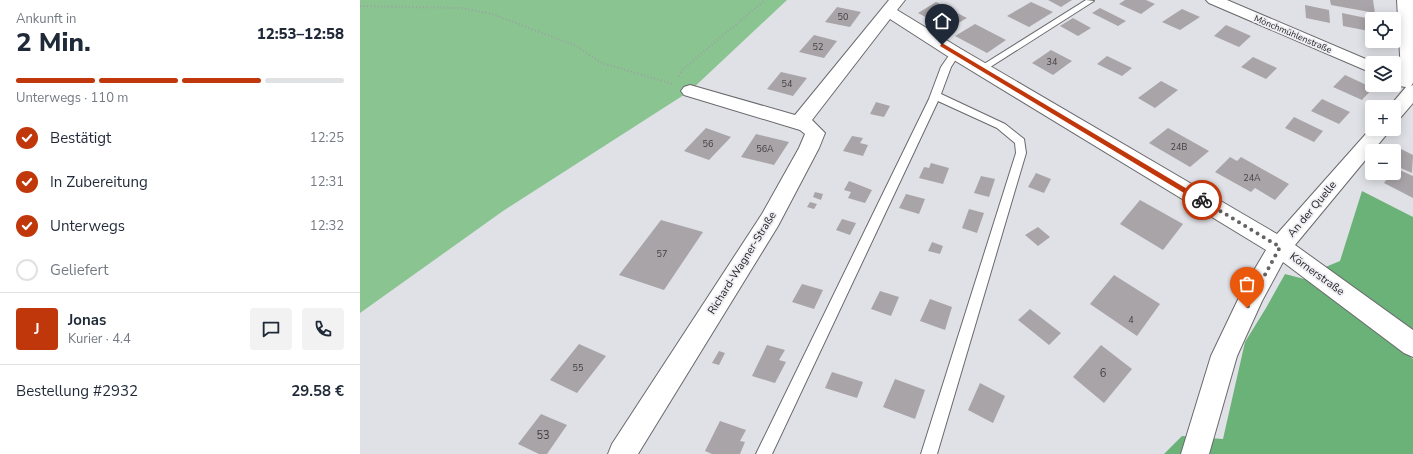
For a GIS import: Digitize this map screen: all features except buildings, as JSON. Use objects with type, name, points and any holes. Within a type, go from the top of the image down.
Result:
[{"type":"street","name":"Mönchmühlenstraße","points":[[1214,0],[1365,65]]},
{"type":"street","points":[[1399,100],[1410,74],[1405,0]]},
{"type":"street","points":[[799,123],[893,5]]},
{"type":"street","name":"Körnerstraße","points":[[893,5],[955,53],[1280,247],[1413,345]]},
{"type":"street","name":"Richard-Wagner-Straße","points":[[622,454],[770,220],[809,148],[815,133],[807,125],[682,88]]},
{"type":"street","name":"An der Quelle","points":[[1194,452],[1224,356],[1252,296],[1280,247],[1375,136]]},
{"type":"lane","points":[[982,69],[1090,1]]},
{"type":"lane","points":[[764,454],[936,96],[943,69],[955,53]]},
{"type":"lane","points":[[929,454],[1021,153],[1020,142],[1001,126],[936,96]]},
{"type":"path","points":[[360,6],[461,8],[492,14],[574,45],[602,64],[682,88],[682,70],[765,0]]},
{"type":"green space","points":[[360,0],[787,0],[690,91],[503,211],[360,313]]},
{"type":"green space","points":[[1362,191],[1413,217],[1413,332],[1323,268],[1340,261]]},
{"type":"green space","points":[[1285,274],[1312,281],[1413,359],[1413,454],[1164,454],[1182,436],[1223,439],[1245,342]]},
{"type":"way so far","points":[[1202,200],[1280,247],[1252,296],[1247,308]]},
{"type":"route","points":[[942,45],[1202,200]]}]
